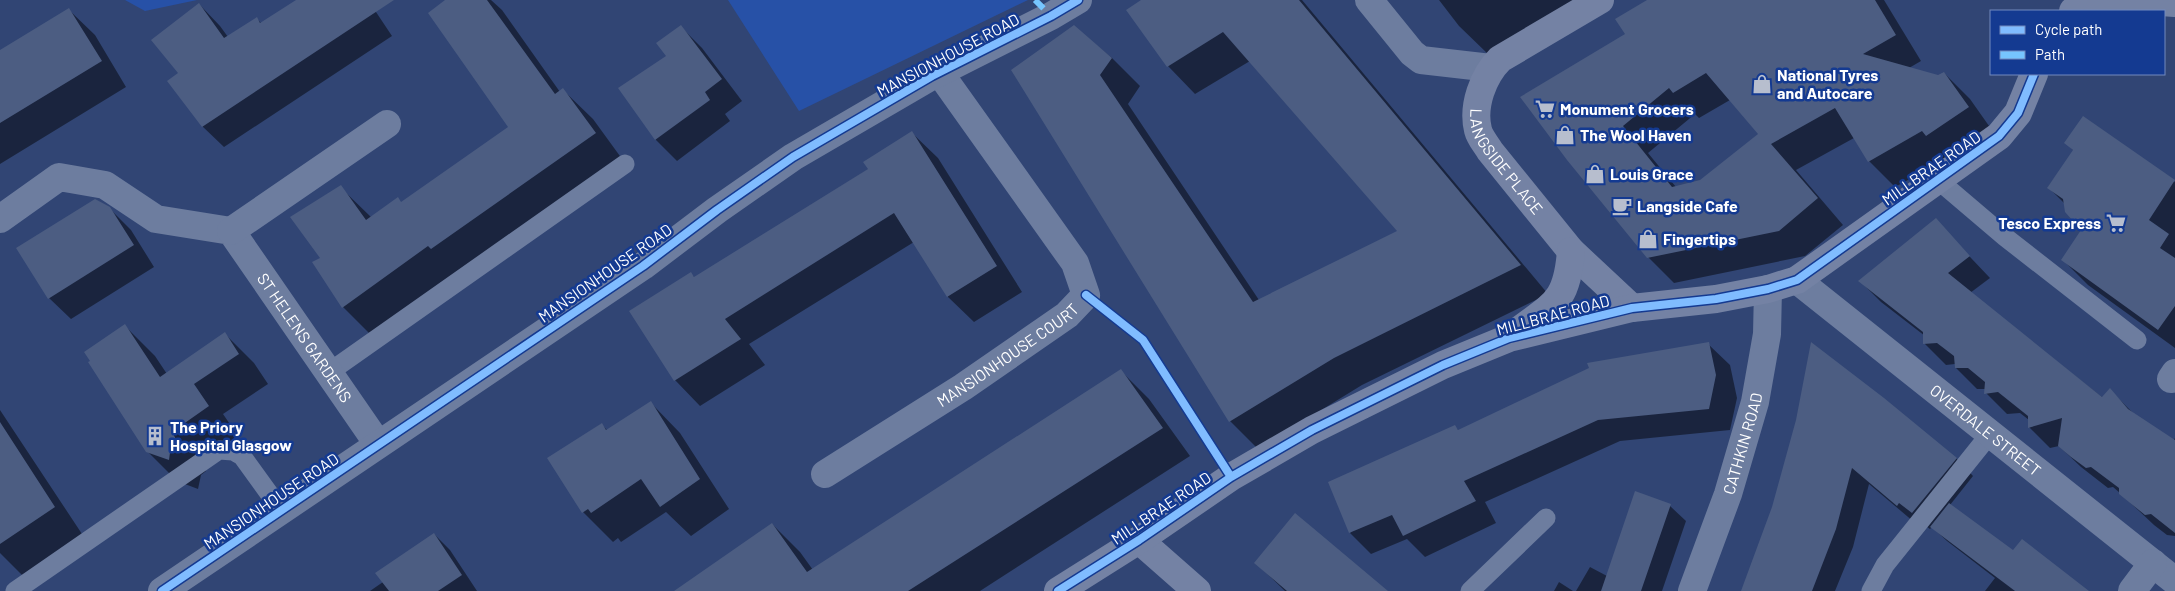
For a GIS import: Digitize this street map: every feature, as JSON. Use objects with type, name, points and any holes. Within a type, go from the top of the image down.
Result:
[{"type":"street","name":"MANSIONHOUSE ROAD","points":[[162,591],[642,266],[717,210],[793,157],[939,72],[1051,16],[1078,0]]},
{"type":"street","points":[[1369,0],[1412,54],[1421,60],[1491,68],[1500,59],[1600,0]]},
{"type":"street","points":[[2077,10],[2095,5],[2128,1],[2175,4]]},
{"type":"street","name":"LANGSIDE PLACE","points":[[1491,68],[1479,99],[1476,119],[1479,133],[1490,151],[1571,251],[1632,308]]},
{"type":"street","name":"MANSIONHOUSE COURT","points":[[825,474],[964,387],[1067,315],[1086,295],[1075,263],[939,72]]},
{"type":"street","name":"MILLBRAE ROAD","points":[[1058,591],[1139,540],[1231,478],[1312,430],[1443,365],[1509,338],[1632,308],[1716,299],[1768,289],[1796,280],[1998,136],[2018,112],[2034,75]]},
{"type":"street","points":[[0,218],[60,177],[105,185],[156,219],[231,231],[387,124]]},
{"type":"street","name":"ST HELENS GARDENS","points":[[231,231],[378,444]]},
{"type":"street","points":[[1509,338],[1556,302],[1565,287],[1569,275],[1571,251]]},
{"type":"street","name":"OVERDALE STREET","points":[[1796,280],[2175,581]]},
{"type":"street","name":"CATHKIN ROAD","points":[[1692,591],[1728,494],[1755,402],[1767,334],[1768,289]]},
{"type":"street","points":[[1139,540],[1197,591]]},
{"type":"street","points":[[2132,591],[2153,563]]},
{"type":"lane","points":[[328,373],[626,164]]},
{"type":"lane","points":[[1938,180],[2013,243],[2136,340]]},
{"type":"lane","points":[[1871,591],[1885,565],[1990,434]]},
{"type":"lane","points":[[15,591],[219,450],[233,451],[242,456],[281,510]]},
{"type":"lane","points":[[1470,591],[1546,518]]},
{"type":"shaded area","points":[[125,0],[197,0],[145,11]]},
{"type":"shaded area","points":[[728,0],[1028,0],[799,111]]},
{"type":"building","points":[[296,0],[394,0],[202,127],[167,81],[178,73],[151,40],[199,3],[224,38],[257,17],[260,23]]},
{"type":"building","points":[[445,0],[487,0],[555,94],[563,88],[596,133],[431,249],[428,246],[342,308],[312,262],[320,258],[290,217],[341,185],[366,220],[398,197],[401,202],[508,127],[428,13]]},
{"type":"building","points":[[1141,0],[1299,0],[1521,265],[1334,358],[1229,422],[1011,70],[1074,25],[1112,58],[1100,75],[1253,302],[1397,231],[1223,32],[1167,67],[1126,10]]},
{"type":"building","points":[[1647,0],[1875,0],[1896,35],[1863,54],[1938,75],[1944,72],[1969,107],[1926,136],[1922,131],[1868,162],[1835,108],[1771,144],[1818,198],[1779,231],[1647,258],[1567,160],[1520,97],[1625,34],[1615,19]],"holes":[[[1706,73],[1758,134],[1700,180],[1672,187],[1623,126],[1669,88],[1673,93]]]},
{"type":"building","points":[[69,8],[102,61],[0,123],[0,50]]},
{"type":"building","points":[[681,25],[722,79],[705,92],[710,100],[655,140],[618,88],[666,56],[656,43]]},
{"type":"building","name":"Tesco Express","points":[[2083,116],[2175,180],[2149,220],[2169,234],[2160,248],[2175,258],[2175,306],[2158,330],[2061,260],[2081,230],[2065,212],[2063,199],[2047,188],[2073,150],[2064,143]]},
{"type":"building","points":[[912,131],[997,266],[947,297],[894,213],[725,319],[741,339],[674,381],[629,311],[691,272],[694,277],[868,169],[863,162]]},
{"type":"building","points":[[95,199],[110,207],[134,245],[48,299],[16,248]]},
{"type":"building","points":[[1936,218],[1970,256],[1948,273],[2102,397],[2110,388],[2128,409],[2175,440],[2175,533],[2151,514],[2145,515],[2119,494],[2119,488],[2091,467],[2086,468],[2058,446],[2062,418],[2028,428],[2028,416],[1998,392],[1984,394],[1985,382],[1968,368],[1955,368],[1954,356],[1937,343],[1923,344],[1923,332],[1858,281]]},
{"type":"building","name":"The Priory Hospital Glasgow","points":[[125,324],[160,377],[225,332],[239,354],[194,384],[209,406],[172,432],[177,441],[171,445],[169,460],[146,452],[88,362],[90,361],[84,352]]},
{"type":"building","points":[[1709,342],[1716,375],[1709,409],[1598,420],[1464,481],[1476,501],[1403,536],[1392,515],[1349,533],[1328,482],[1455,425],[1458,430],[1589,368],[1587,363]]},
{"type":"building","points":[[1811,342],[1884,398],[1957,458],[1912,513],[1899,503],[1897,506],[1852,468],[1836,529],[1812,591],[1741,591],[1772,507],[1796,420]]},
{"type":"building","points":[[1121,369],[1163,428],[908,591],[674,591],[772,523],[807,572]]},
{"type":"building","points":[[651,401],[700,479],[660,507],[641,479],[591,513],[588,509],[582,513],[547,458],[602,423],[606,430]]},
{"type":"building","points":[[0,422],[55,507],[0,544]]},
{"type":"building","points":[[1635,491],[1671,504],[1641,591],[1601,591]]},
{"type":"building","points":[[1949,503],[2013,550],[2022,539],[2089,591],[2015,591],[1930,527]]},
{"type":"building","points":[[1295,513],[1388,591],[1287,591],[1254,563]]},
{"type":"building","points":[[434,533],[462,575],[438,591],[389,591],[375,573]]},
{"type":"marked path","points":[[1035,0],[1051,16]]},
{"type":"cycle path","points":[[162,591],[643,266],[717,210],[793,157],[932,76],[1051,16],[1078,0]]},
{"type":"cycle path","points":[[1058,591],[1139,540],[1231,477],[1312,430],[1443,365],[1509,338],[1632,308],[1716,299],[1768,289],[1797,280],[1999,136],[2018,113],[2034,75]]},
{"type":"cycle path","points":[[1086,295],[1143,340],[1231,477]]},
{"type":"place","name":"National Tyres and Autocare","points":[[1762,84]]},
{"type":"place","name":"Monument Grocers","points":[[1545,109]]},
{"type":"place","name":"The Wool Haven","points":[[1565,135]]},
{"type":"place","name":"Louis Grace","points":[[1595,174]]},
{"type":"place","name":"Langside Cafe","points":[[1622,206]]},
{"type":"place","name":"Tesco Express","points":[[2116,223]]},
{"type":"place","name":"Fingertips","points":[[1648,239]]},
{"type":"place","name":"The Priory Hospital Glasgow","points":[[155,436]]}]
